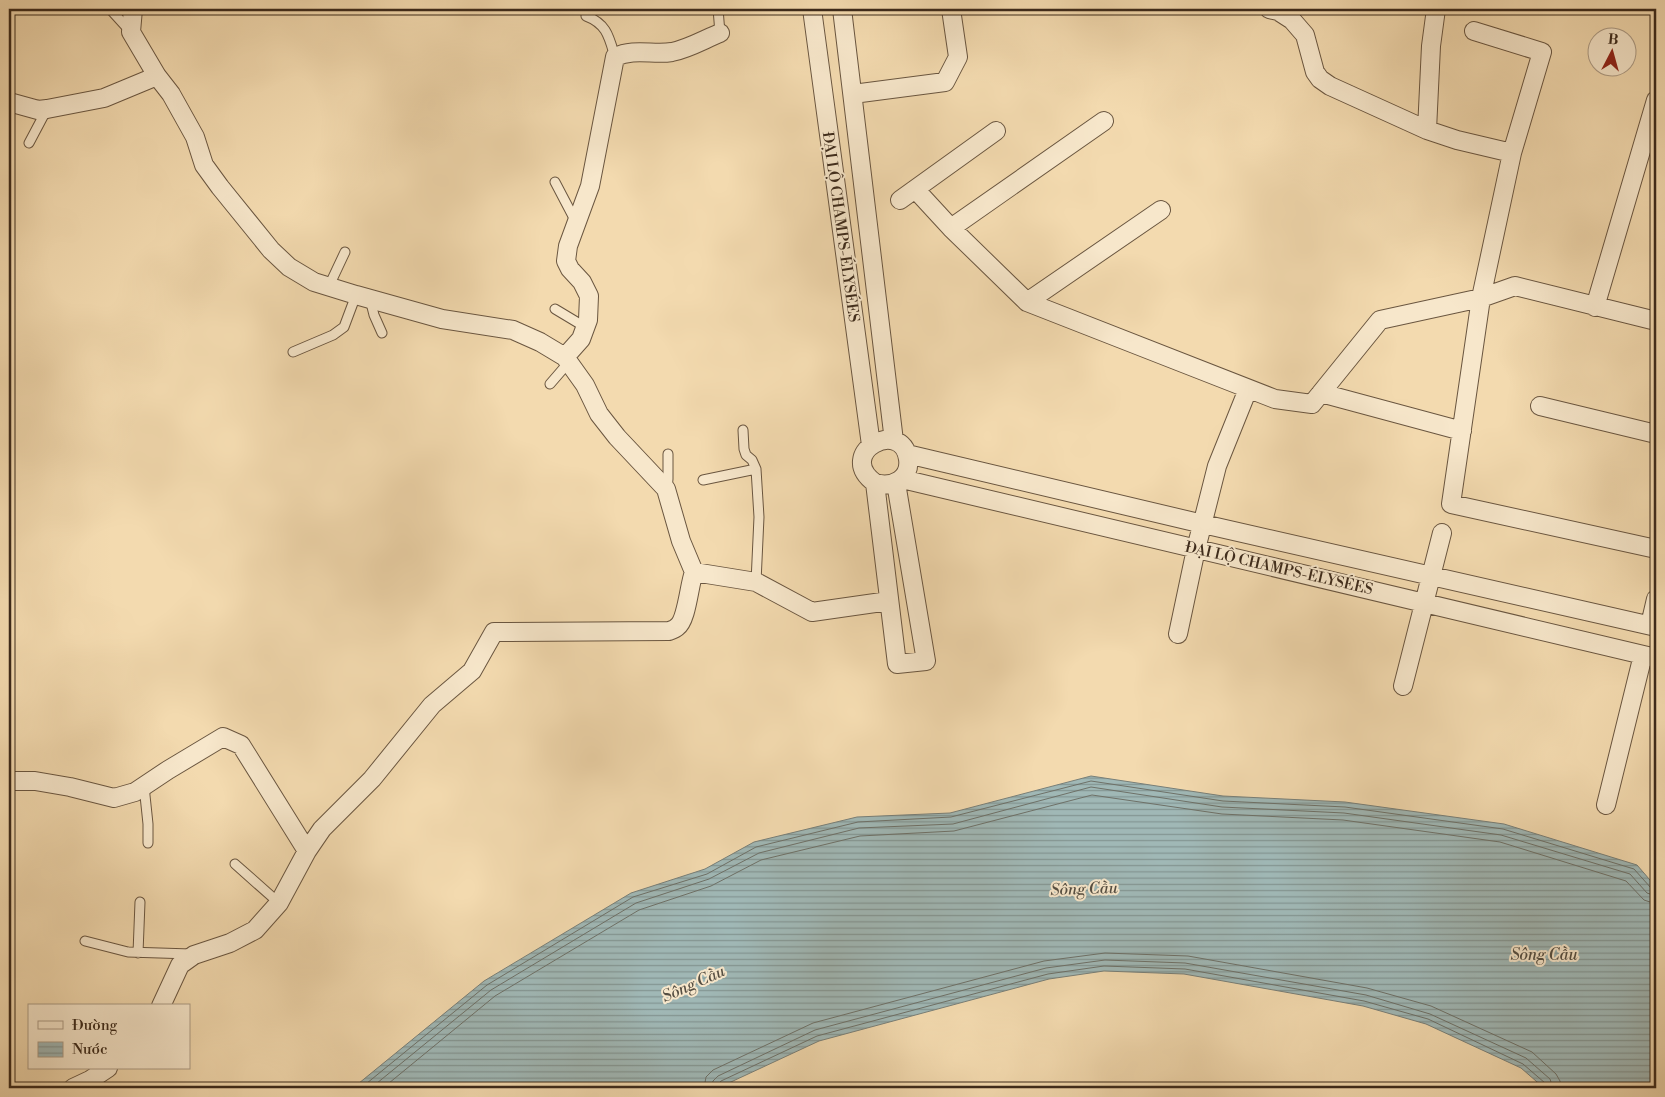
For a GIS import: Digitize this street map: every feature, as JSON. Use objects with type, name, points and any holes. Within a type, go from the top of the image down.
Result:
[{"type":"street","points":[[133,9],[131,32],[157,76],[171,94],[195,137],[204,165],[266,243],[289,267],[314,282],[363,297],[442,319],[513,330],[540,342],[567,360],[585,385],[599,414],[617,437],[666,489],[681,541],[694,572],[682,620],[678,627],[669,630],[494,632],[472,670],[432,705],[372,779],[322,830],[307,851],[279,903],[255,930],[230,944],[194,955],[180,965],[162,1004]]},
{"type":"street","name":"ĐẠI LỘ CHAMPS-ÉLYSÉES","points":[[812,9],[871,445],[866,451],[863,465],[869,478],[875,483],[882,485],[899,481],[1196,548],[1650,656]]},
{"type":"street","name":"ĐẠI LỘ CHAMPS-ÉLYSÉES","points":[[842,9],[894,441]]},
{"type":"street","points":[[853,94],[945,82],[958,57],[952,9]]},
{"type":"street","points":[[1270,9],[1278,11],[1292,20],[1305,34],[1315,72],[1320,79],[1330,86],[1427,130],[1457,140],[1512,153]]},
{"type":"street","points":[[1427,130],[1431,46],[1436,9]]},
{"type":"street","points":[[1474,30],[1542,52],[1512,153],[1481,298],[1451,504],[1656,548]]},
{"type":"street","points":[[567,360],[581,340],[588,320],[589,296],[582,282],[570,269],[566,261],[568,246],[590,186],[615,57],[639,51],[673,52],[720,34]]},
{"type":"street","points":[[9,102],[38,110],[47,110],[104,98],[157,76]]},
{"type":"street","points":[[1595,307],[1656,100]]},
{"type":"street","points":[[951,228],[1104,121]]},
{"type":"street","points":[[900,200],[996,131]]},
{"type":"street","points":[[916,190],[951,228],[1027,302],[1274,399],[1312,404],[1380,320],[1481,298],[1515,286],[1656,321]]},
{"type":"street","points":[[1027,302],[1161,210]]},
{"type":"street","points":[[1178,634],[1196,548],[1217,466],[1248,389]]},
{"type":"street","points":[[1322,392],[1462,431]]},
{"type":"street","points":[[1540,406],[1656,434]]},
{"type":"street","points":[[871,445],[882,440],[894,441],[904,448],[907,454],[908,467],[899,481]]},
{"type":"street","name":"ĐẠI LỘ CHAMPS-ÉLYSÉES","points":[[907,454],[1203,524],[1653,626]]},
{"type":"street","name":"ĐẠI LỘ CHAMPS-ÉLYSÉES","points":[[875,483],[897,664],[926,661],[899,481]]},
{"type":"street","points":[[1403,686],[1442,533]]},
{"type":"street","points":[[694,572],[756,582],[812,612],[889,602]]},
{"type":"street","points":[[1653,626],[1656,599]]},
{"type":"street","points":[[1606,806],[1650,656]]},
{"type":"street","points":[[9,781],[35,780],[114,798],[135,792],[223,737],[241,745],[307,851]]},
{"type":"street","points":[[73,1088],[105,1070]]},
{"type":"lane","points":[[110,9],[131,32]]},
{"type":"lane","points":[[718,9],[720,34]]},
{"type":"lane","points":[[586,16],[600,23],[606,30],[615,57]]},
{"type":"lane","points":[[29,144],[47,110]]},
{"type":"lane","points":[[555,182],[577,223]]},
{"type":"lane","points":[[329,286],[345,252]]},
{"type":"lane","points":[[293,352],[333,335],[344,327],[363,297],[382,333]]},
{"type":"lane","points":[[555,310],[585,327]]},
{"type":"lane","points":[[550,384],[567,360]]},
{"type":"lane","points":[[743,430],[746,456],[752,460],[756,469],[759,517],[756,582]]},
{"type":"lane","points":[[666,489],[668,454]]},
{"type":"lane","points":[[703,480],[756,469]]},
{"type":"lane","points":[[144,786],[148,843]]},
{"type":"lane","points":[[235,864],[279,903]]},
{"type":"lane","points":[[138,953],[140,902]]},
{"type":"lane","points":[[85,941],[128,952],[194,955]]},
{"type":"water","name":"Sông Cầu","points":[[1091,776],[1223,796],[1345,802],[1504,824],[1637,865],[1656,887],[1656,1088],[1544,1088],[1521,1068],[1426,1024],[1363,1006],[1184,974],[1104,971],[1049,979],[819,1041],[718,1088],[353,1088],[484,981],[631,893],[705,869],[754,842],[857,817],[950,813]]}]
